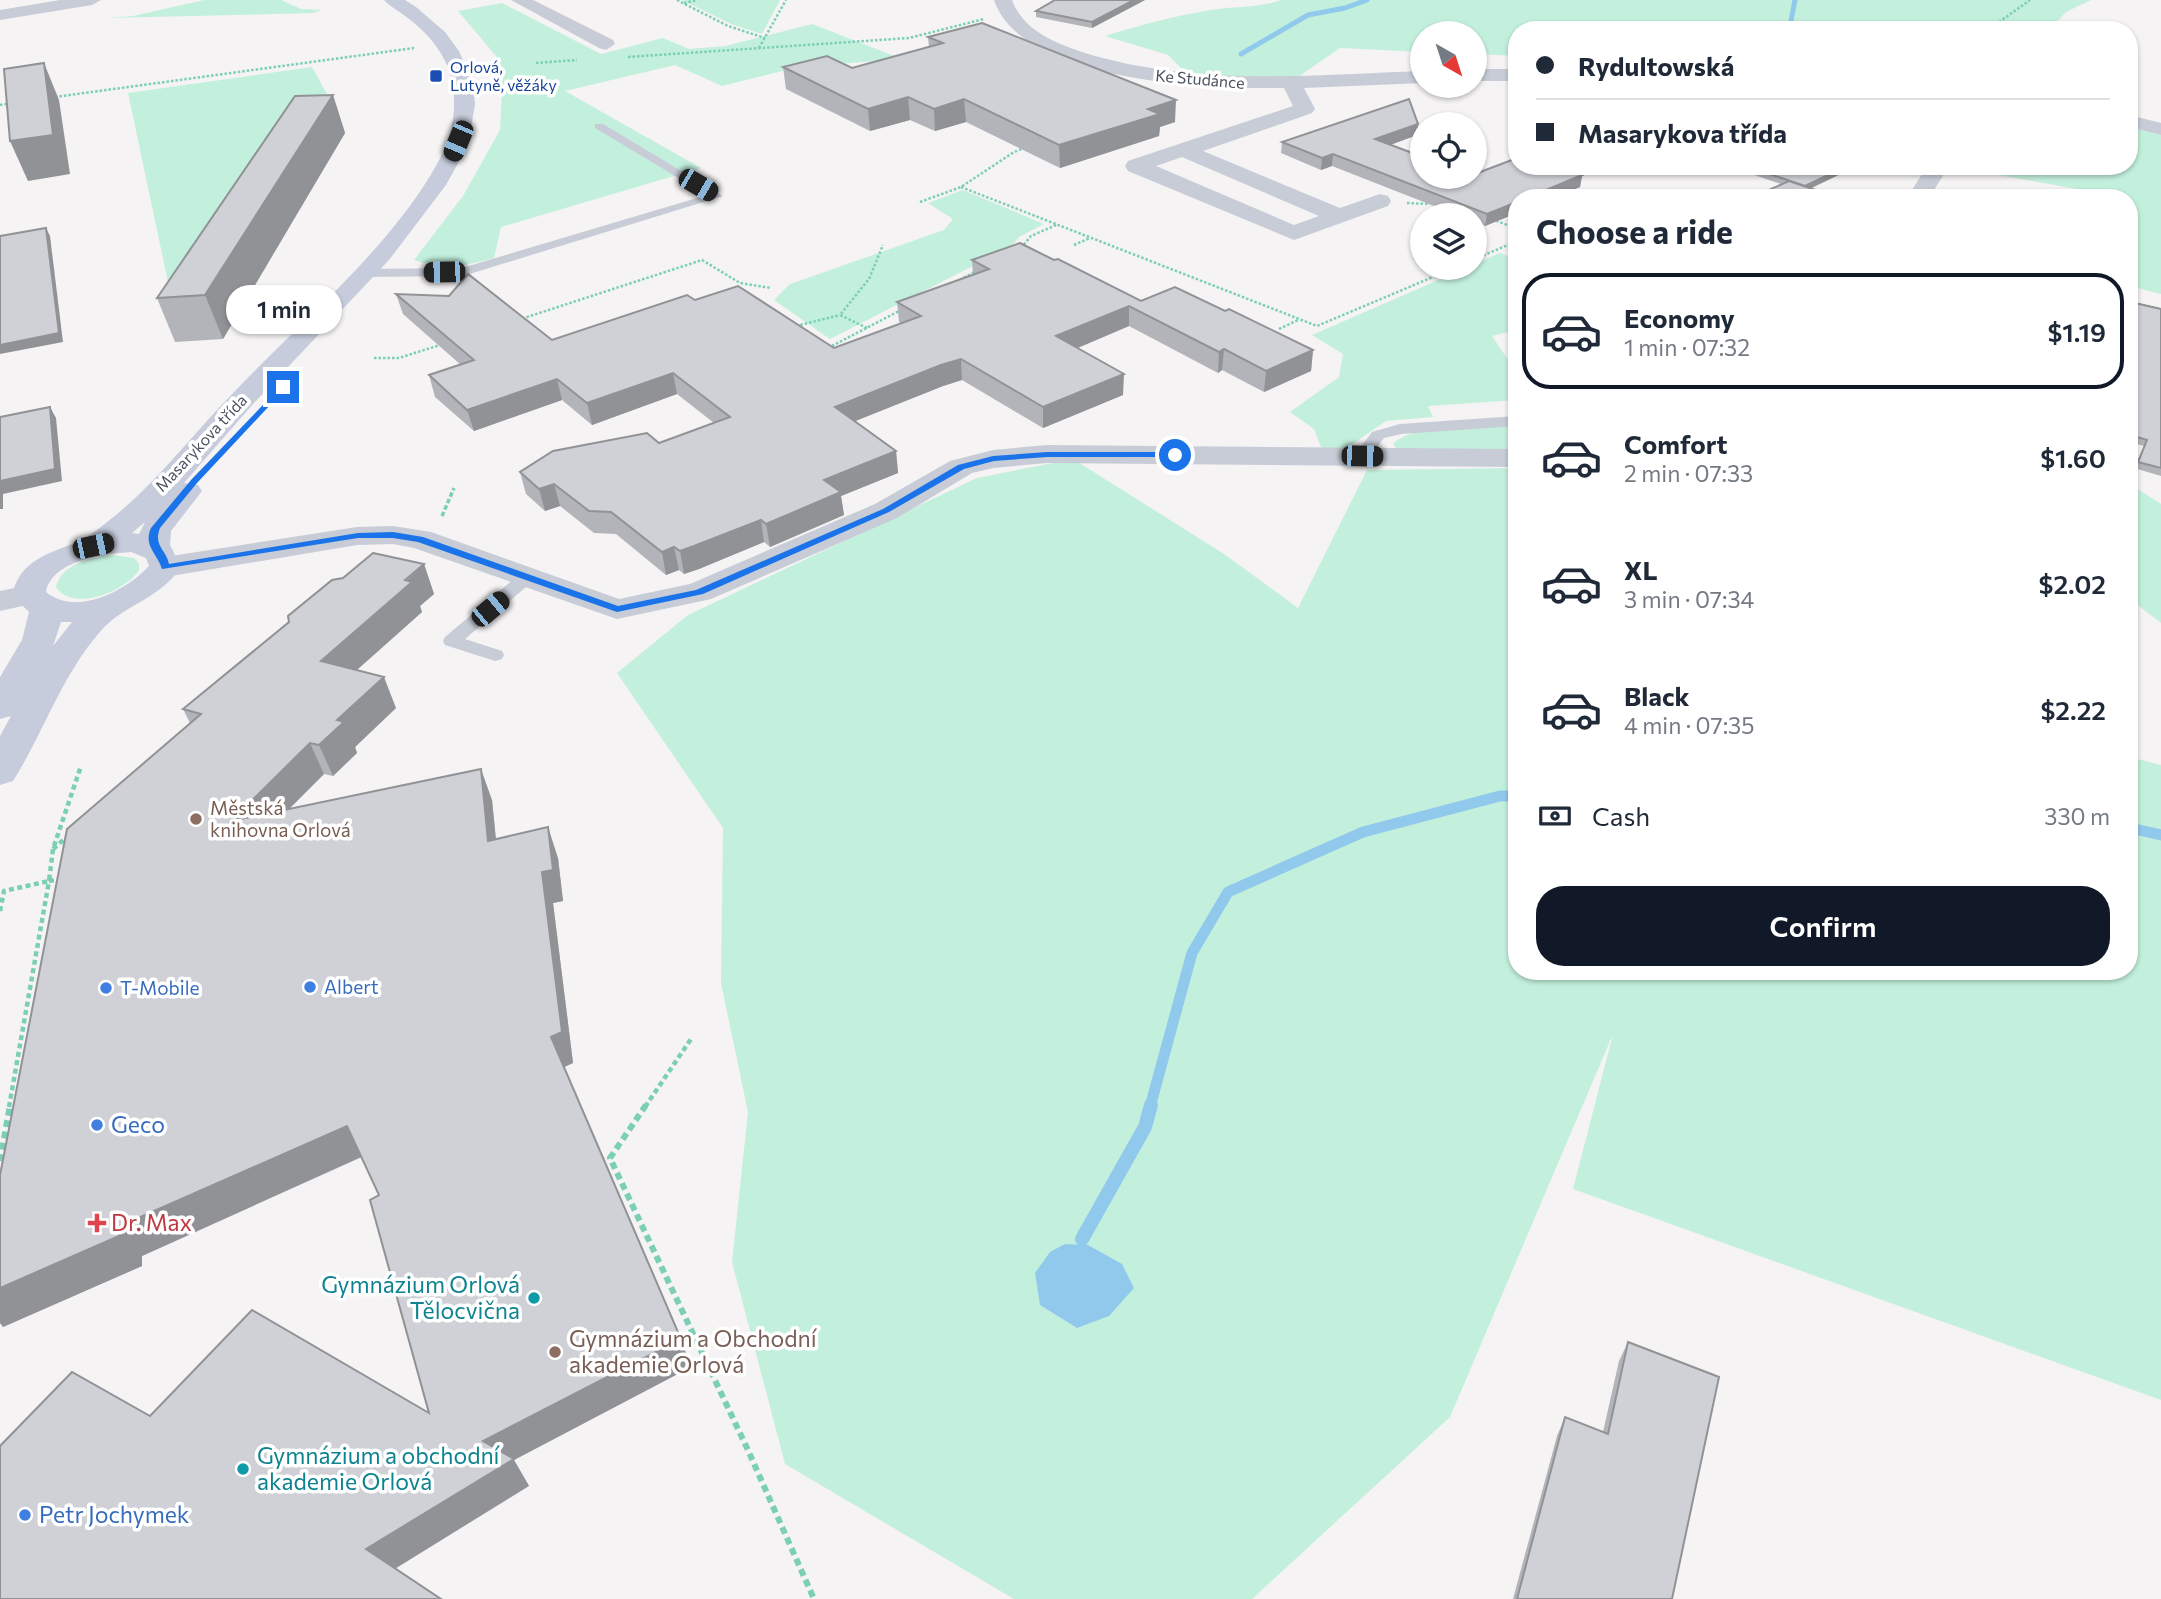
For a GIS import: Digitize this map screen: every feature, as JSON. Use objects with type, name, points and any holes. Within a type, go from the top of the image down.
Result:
[{"type":"street","points":[[0,15],[92,0]]},
{"type":"street","name":"Masarykova třída","points":[[93,546],[119,530],[362,273],[421,205],[442,176],[458,141],[464,114],[463,75],[448,47],[428,25],[393,0]]},
{"type":"street","name":"Masarykova třída","points":[[159,557],[152,537],[156,528],[194,482],[390,273],[460,181],[476,146],[485,112],[484,79],[475,56],[453,28],[415,0]]},
{"type":"street","points":[[520,0],[606,44]]},
{"type":"street","name":"Ke Studánce","points":[[1004,7],[1020,30],[1055,48],[1088,61],[1145,74],[1227,83],[1292,84],[1410,78]]},
{"type":"street","points":[[19,32],[30,26],[28,11]]},
{"type":"street","points":[[1055,48],[1083,39],[1154,59]]},
{"type":"street","points":[[1488,75],[1508,75]]},
{"type":"street","points":[[1292,84],[1305,109],[1136,166],[1294,233],[1380,201]]},
{"type":"street","points":[[2138,123],[2161,129]]},
{"type":"street","points":[[1183,150],[1339,216]]},
{"type":"street","points":[[0,708],[38,640],[25,602],[32,581],[48,565],[93,546],[131,542],[159,557],[358,536],[393,535],[419,539],[617,609],[699,592],[886,510],[961,467],[993,458],[1047,454],[1508,457]]},
{"type":"street","points":[[25,602],[75,612],[107,606],[143,590],[159,557]]},
{"type":"street","points":[[0,772],[55,671],[85,627],[107,606]]},
{"type":"lane","points":[[362,273],[463,272],[717,196],[599,127]]},
{"type":"lane","points":[[1362,456],[1378,435],[1401,429],[1508,422]]},
{"type":"lane","points":[[495,655],[452,640],[527,577]]},
{"type":"path","points":[[677,0],[728,26],[765,38]]},
{"type":"path","points":[[682,3],[697,0]]},
{"type":"path","points":[[759,48],[786,0]]},
{"type":"path","points":[[2000,21],[2030,0]]},
{"type":"path","points":[[622,57],[909,38],[1004,7]]},
{"type":"path","points":[[54,97],[418,47]]},
{"type":"path","points":[[536,63],[585,60]]},
{"type":"path","points":[[0,105],[13,103]]},
{"type":"path","points":[[920,202],[961,187],[1014,152],[1037,144]]},
{"type":"path","points":[[961,187],[1317,326],[1426,280]]},
{"type":"path","points":[[1380,201],[1415,203]]},
{"type":"path","points":[[1487,217],[1508,225]]},
{"type":"path","points":[[1012,253],[1024,246],[1031,236],[1057,225]]},
{"type":"path","points":[[1074,245],[1091,238]]},
{"type":"path","points":[[796,326],[840,315],[869,279],[883,245]]},
{"type":"path","points":[[1487,254],[1508,245]]},
{"type":"path","points":[[509,323],[702,260],[740,283],[771,288]]},
{"type":"path","points":[[951,284],[976,271]]},
{"type":"path","points":[[2138,304],[2161,309]]},
{"type":"path","points":[[828,348],[903,309]]},
{"type":"path","points":[[840,315],[867,328]]},
{"type":"path","points":[[1279,330],[1299,319]]},
{"type":"path","points":[[374,358],[399,358],[448,342]]},
{"type":"path","points":[[419,539],[439,524],[454,488]]},
{"type":"path","points":[[0,1161],[53,849],[80,766]]},
{"type":"path","points":[[53,849],[74,831]]},
{"type":"path","points":[[0,911],[4,891],[75,876]]},
{"type":"path","points":[[691,1039],[610,1158],[747,1448],[814,1599]]},
{"type":"green space","points":[[204,0],[281,0],[301,9],[322,10],[313,13],[107,18],[133,16]]},
{"type":"green space","points":[[682,0],[780,0],[762,34],[731,24]]},
{"type":"green space","points":[[1281,0],[2091,0],[2066,12],[2058,21],[1508,21],[1508,56],[1488,55],[1488,21],[1410,21],[1410,51],[1340,48],[1298,77],[1240,78],[1186,73],[1168,55],[1105,36],[1184,15]]},
{"type":"green space","points":[[502,3],[601,54],[663,38],[689,49],[725,46],[812,24],[902,59],[798,67],[722,86],[675,65],[565,91],[701,168],[501,227],[494,258],[454,266],[414,260],[463,196],[500,130],[502,90],[496,56],[458,11]]},
{"type":"green space","points":[[312,67],[338,114],[168,282],[128,93]]},
{"type":"green space","points":[[2138,129],[2161,135],[2161,294],[2138,288],[2138,189],[2077,189],[1998,175],[2138,175]]},
{"type":"green space","points":[[963,190],[1044,224],[1019,237],[1012,246],[830,339],[774,300],[790,284],[944,230],[953,219],[928,203]]},
{"type":"green space","points":[[1500,253],[1508,256],[1508,332],[1492,336],[1508,360],[1508,401],[1428,406],[1433,417],[1386,421],[1348,447],[1326,450],[1321,447],[1314,429],[1290,412],[1339,377],[1343,354],[1312,335],[1438,280],[1487,280],[1487,259]]},
{"type":"green space","points":[[1508,424],[1508,452],[1411,454],[1399,451],[1393,444],[1417,432]]},
{"type":"green space","points":[[1073,459],[1224,554],[1298,608],[1367,470],[1508,468],[1508,980],[2138,980],[2138,759],[2161,765],[2161,1400],[1573,1189],[1613,1034],[1450,1417],[1252,1599],[1014,1599],[785,1464],[732,1262],[748,1112],[721,983],[723,828],[617,673],[688,615],[977,478]]},
{"type":"green space","points":[[2138,489],[2161,504],[2161,623],[2138,605]]},
{"type":"green space","points":[[112,555],[134,558],[139,564],[139,570],[123,585],[86,599],[64,595],[56,587],[64,573],[78,563]]},
{"type":"water","points":[[1065,1244],[1088,1245],[1122,1264],[1134,1288],[1109,1316],[1077,1328],[1040,1305],[1035,1273],[1050,1252]]},
{"type":"building","points":[[1055,0],[1134,0],[1092,22],[1036,11]]},
{"type":"building","points":[[982,23],[1176,100],[1148,109],[1160,114],[1059,145],[964,99],[934,109],[908,97],[868,109],[783,67],[827,56],[852,68],[943,43],[928,37]]},
{"type":"building","points":[[44,63],[53,135],[10,141],[4,69]]},
{"type":"building","points":[[333,95],[205,295],[157,298],[295,96]]},
{"type":"building","points":[[1409,99],[1414,112],[1410,112],[1410,127],[1375,139],[1410,152],[1410,184],[1333,154],[1322,158],[1282,142]]},
{"type":"building","points":[[1508,161],[1508,175],[1582,175],[1549,189],[1508,189],[1508,206],[1487,214],[1487,203],[1459,203],[1423,189],[1487,189],[1487,169]]},
{"type":"building","points":[[1773,175],[1828,175],[1805,186]]},
{"type":"building","points":[[1789,181],[1813,189],[1771,189]]},
{"type":"building","points":[[46,228],[59,333],[0,345],[0,236]]},
{"type":"building","points":[[1020,243],[1141,301],[1175,287],[1225,311],[1229,309],[1313,350],[1266,371],[1224,349],[1219,352],[1129,306],[1056,336],[1124,374],[1043,407],[961,359],[941,365],[835,407],[896,451],[824,480],[841,492],[766,524],[761,520],[680,551],[674,547],[662,552],[611,512],[589,511],[554,484],[539,489],[520,472],[553,451],[647,433],[659,443],[730,417],[673,373],[587,403],[557,379],[467,410],[429,375],[474,360],[396,294],[449,296],[468,274],[552,340],[687,295],[695,300],[738,286],[834,348],[921,316],[897,302],[989,269],[972,260]]},
{"type":"building","points":[[2138,304],[2161,309],[2161,468],[2138,462],[2147,440],[2138,437]]},
{"type":"building","points":[[50,407],[55,469],[0,481],[0,417]]},
{"type":"building","points":[[373,553],[424,564],[405,580],[412,582],[321,661],[384,677],[337,720],[344,722],[319,745],[310,743],[231,821],[481,769],[488,841],[548,827],[553,870],[542,872],[562,1032],[551,1037],[681,1339],[483,1441],[514,1459],[366,1549],[441,1599],[0,1599],[0,1446],[72,1372],[150,1416],[252,1310],[429,1413],[370,1200],[379,1195],[347,1126],[120,1226],[119,1236],[0,1288],[0,1175],[67,829],[201,714],[183,709],[289,622],[288,616],[332,580],[343,578]]},
{"type":"building","points":[[1628,1342],[1719,1377],[1672,1599],[1517,1599],[1565,1417],[1608,1434]]},
{"type":"waterway","points":[[1241,54],[1308,15],[1345,8],[1367,0]]},
{"type":"waterway","points":[[1791,21],[1795,0]]},
{"type":"waterway","points":[[1150,1107],[1192,953],[1228,892],[1363,832],[1508,796]]},
{"type":"waterway","points":[[2138,830],[2161,835]]},
{"type":"waterway","points":[[1082,1239],[1145,1127],[1151,1105]]},
{"type":"place","name":"Orlová, Lutyně, věžáky","points":[[436,76]]},
{"type":"place","name":"Městská knihovna Orlová","points":[[196,819]]},
{"type":"place","name":"Albert","points":[[310,987]]},
{"type":"place","name":"T-Mobile","points":[[106,988]]},
{"type":"place","name":"Geco","points":[[97,1125]]},
{"type":"place","name":"Dr. Max","points":[[97,1223]]},
{"type":"place","name":"Gymnázium Orlová Tělocvična","points":[[534,1298]]},
{"type":"place","name":"Gymnázium a Obchodní akademie Orlová","points":[[555,1352]]},
{"type":"place","name":"Gymnázium a obchodní akademie Orlová","points":[[243,1469]]},
{"type":"place","name":"Petr Jochymek","points":[[25,1515]]},
{"type":"route","points":[[283,387],[194,482],[156,528],[152,537],[153,547],[160,553],[165,567],[358,536],[393,535],[419,539],[617,609],[699,592],[886,510],[961,467],[993,458],[1047,454],[1175,455]]}]
